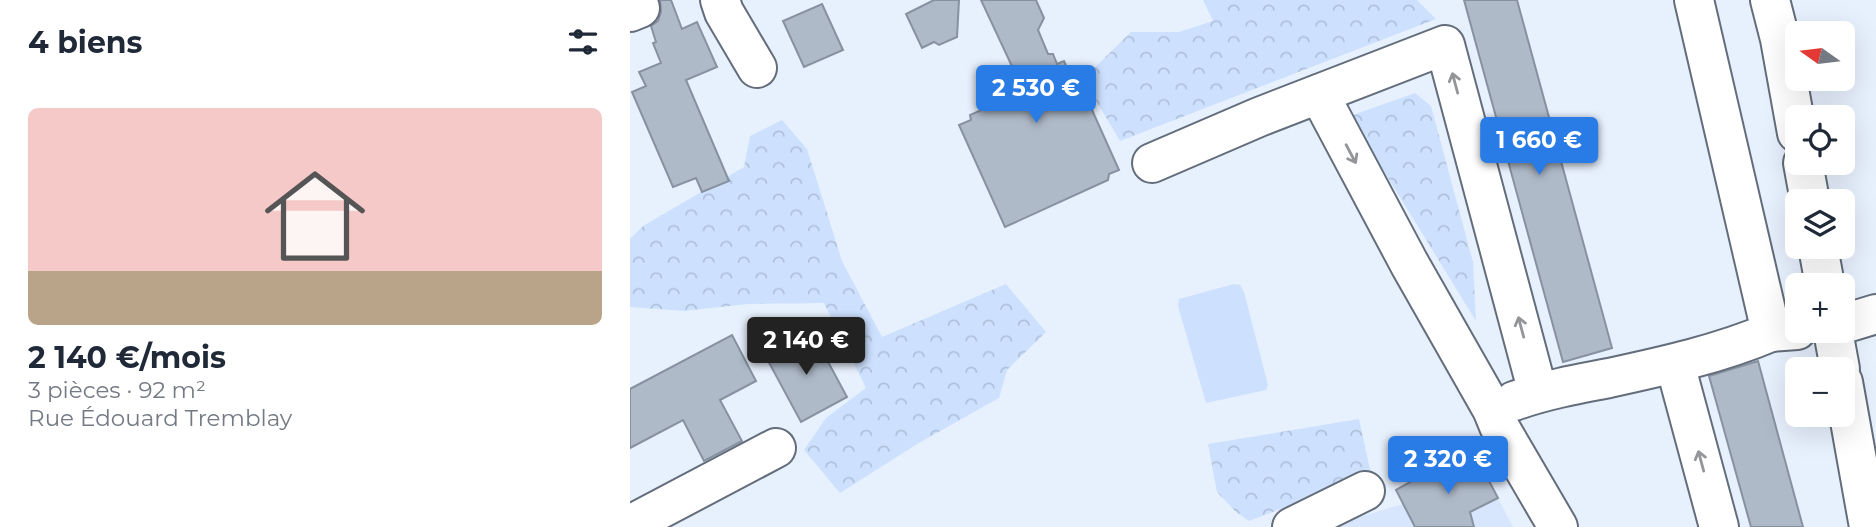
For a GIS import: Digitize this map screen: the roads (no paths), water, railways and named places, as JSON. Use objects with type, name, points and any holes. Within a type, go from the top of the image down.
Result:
[{"type":"street","points":[[720,0],[724,12],[757,68]]},
{"type":"street","points":[[1493,409],[1538,393],[1675,364],[1784,331],[1694,0]]},
{"type":"street","points":[[1770,0],[1792,105]]},
{"type":"street","points":[[1152,163],[1259,117],[1445,45],[1538,393]]},
{"type":"street","points":[[1319,94],[1409,263],[1558,527]]},
{"type":"street","points":[[1855,320],[1876,314]]},
{"type":"street","points":[[1675,364],[1719,527]]},
{"type":"street","points":[[1851,427],[1869,527]]},
{"type":"street","points":[[630,525],[776,448]]},
{"type":"street","points":[[1295,526],[1365,491]]}]
